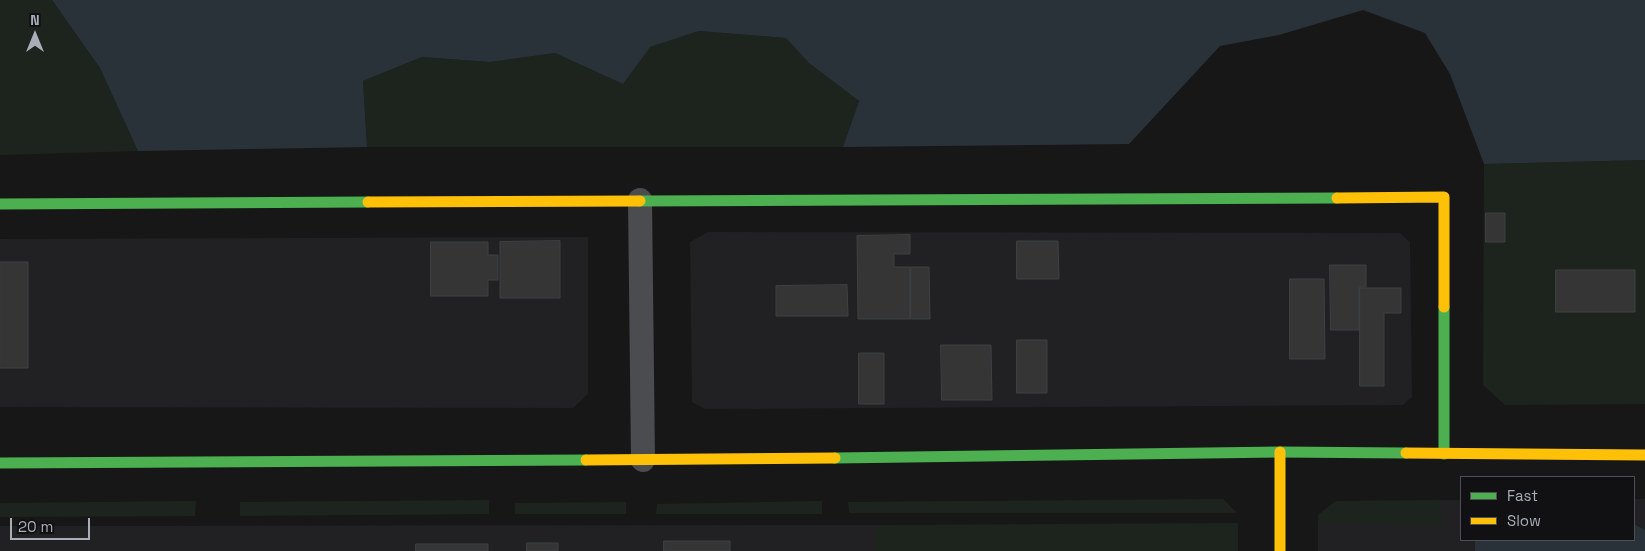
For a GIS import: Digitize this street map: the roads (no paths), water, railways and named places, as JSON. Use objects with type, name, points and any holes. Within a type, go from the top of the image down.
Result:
[{"type":"street","points":[[0,204],[1444,197],[1444,454]]},
{"type":"street","points":[[640,200],[643,460]]},
{"type":"street","points":[[1280,452],[1280,551]]},
{"type":"street","points":[[0,463],[643,460],[1280,452],[1645,455]]}]
